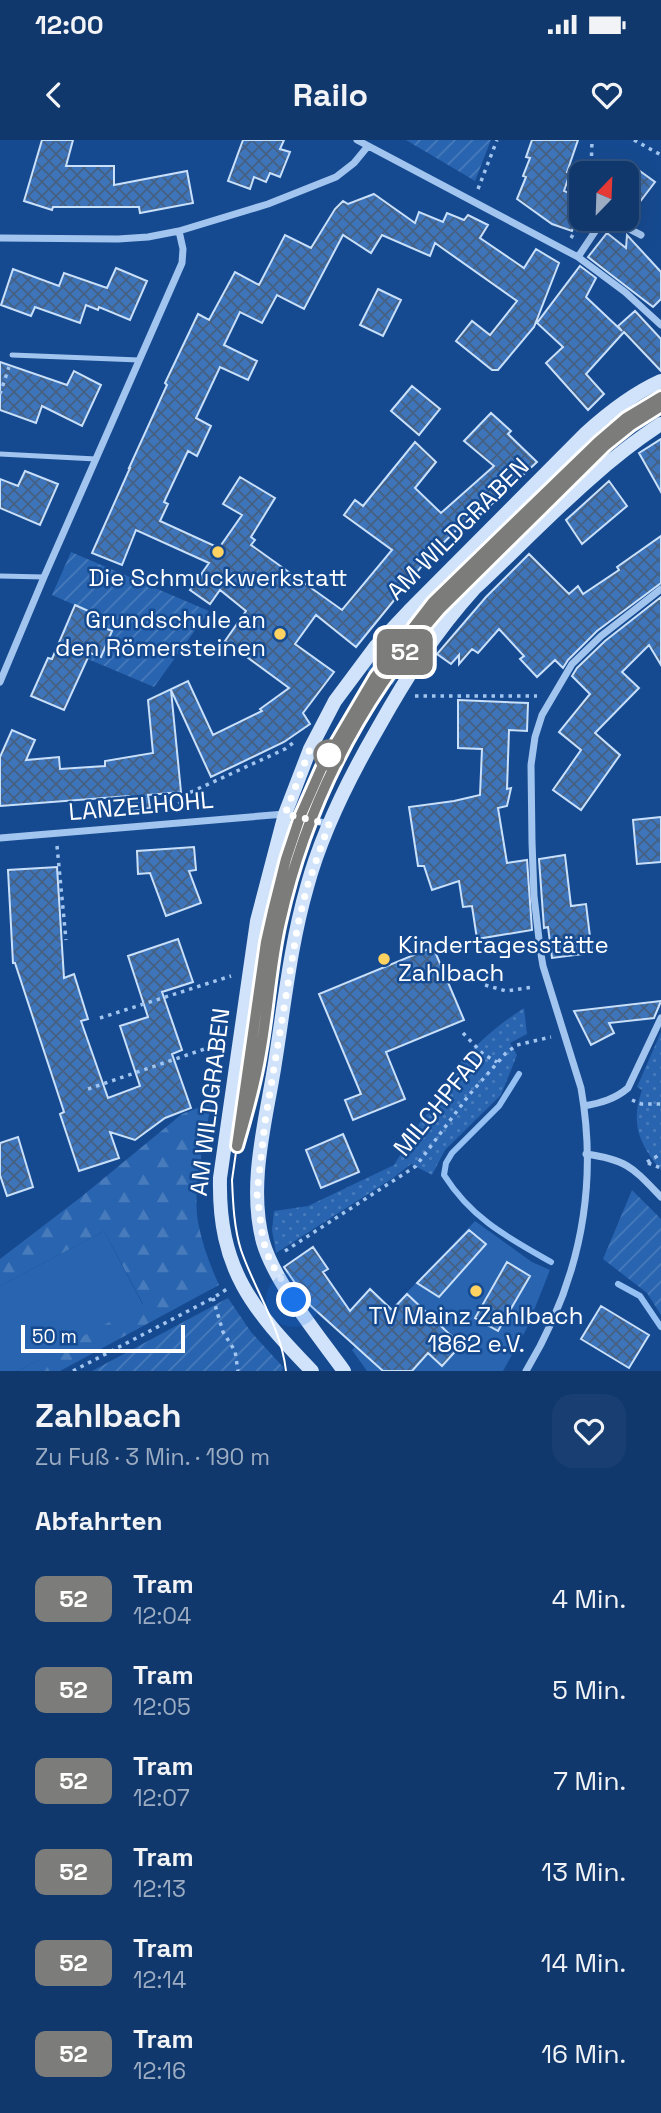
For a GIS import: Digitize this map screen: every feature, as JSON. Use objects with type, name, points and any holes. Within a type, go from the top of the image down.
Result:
[{"type":"street","points":[[357,140],[578,257],[625,292],[661,325]]},
{"type":"street","points":[[0,238],[118,239],[179,231],[268,204],[335,177],[354,163],[368,146]]},
{"type":"street","points":[[578,257],[600,224],[617,223],[640,235]]},
{"type":"street","points":[[0,681],[182,263],[183,249],[179,231]]},
{"type":"street","name":"AM WILDGRABEN","points":[[312,1371],[272,1329],[252,1302],[233,1268],[226,1246],[219,1201],[220,1178],[257,921],[285,814],[323,721],[376,646],[585,434],[612,410],[661,381]]},
{"type":"street","points":[[342,1369],[279,1279],[270,1261],[263,1240],[257,1194],[265,1122],[298,924],[307,887],[329,824],[366,748],[410,671],[455,611],[474,589],[601,471],[661,424]]},
{"type":"street","points":[[526,1371],[566,1289],[577,1253],[587,1185],[581,1088],[543,966],[534,896],[531,765],[535,737],[542,715],[572,664],[661,589]]},
{"type":"street","points":[[285,814],[329,824]]},
{"type":"street","name":"LANZELHOHL","points":[[0,838],[285,814]]},
{"type":"street","points":[[584,1107],[621,1095],[628,1088],[661,1018]]},
{"type":"street","points":[[586,1154],[608,1157],[634,1168],[661,1197]]},
{"type":"lane","points":[[12,355],[139,360]]},
{"type":"lane","points":[[0,454],[96,458]]},
{"type":"lane","points":[[0,576],[44,577]]},
{"type":"path","points":[[473,201],[497,140]]},
{"type":"path","points":[[591,161],[592,140]]},
{"type":"path","points":[[634,140],[661,155]]},
{"type":"path","points":[[564,249],[575,231]]},
{"type":"path","points":[[0,394],[12,355]]},
{"type":"path","points":[[413,696],[552,696]]},
{"type":"path","points":[[139,826],[185,800],[189,793],[295,742]]},
{"type":"path","points":[[56,833],[66,940]]},
{"type":"path","points":[[100,1018],[249,970]]},
{"type":"path","points":[[485,985],[506,991],[550,984]]},
{"type":"path","points":[[463,1032],[483,1054],[497,1062]]},
{"type":"path","name":"MILCHPFAD","points":[[278,1255],[416,1167],[469,1095],[497,1062],[517,1045],[565,1035]]},
{"type":"path","points":[[88,1089],[241,1037]]},
{"type":"path","points":[[621,1095],[640,1104],[661,1104]]},
{"type":"path","points":[[647,1162],[661,1154]]},
{"type":"path","points":[[73,1371],[229,1287]]},
{"type":"path","points":[[213,1298],[223,1332],[235,1351],[238,1371]]},
{"type":"green space","points":[[406,140],[491,140],[475,181]]},
{"type":"green space","points":[[71,552],[209,611],[154,687],[57,646],[60,640],[101,657],[112,632],[91,622],[95,614],[52,595]]},
{"type":"green space","points":[[400,630],[402,632],[372,674],[367,670]]},
{"type":"green space","points":[[420,641],[393,685],[388,681]]},
{"type":"green space","points":[[524,1008],[527,1034],[510,1043],[517,1055],[501,1095],[445,1150],[432,1175],[411,1164],[276,1253],[272,1230],[274,1211],[308,1206],[394,1165],[422,1119],[459,1082],[449,1075],[484,1038]]},
{"type":"green space","points":[[661,1032],[661,1170],[647,1151],[639,1133],[637,1113],[642,1090],[637,1087]]},
{"type":"green space","points":[[211,1103],[198,1177],[197,1207],[202,1238],[219,1285],[60,1371],[18,1371],[143,1304],[104,1231],[0,1286],[0,1259],[182,1114]]},
{"type":"green space","points":[[632,1190],[661,1219],[661,1315],[647,1293],[603,1259]]},
{"type":"green space","name":"TV Mainz Zahlbach 1862 e.V.","points":[[475,1221],[532,1262],[550,1270],[527,1328],[503,1371],[367,1371],[352,1350]]},
{"type":"green space","points":[[104,1231],[143,1305],[18,1371],[0,1371],[0,1286]]},
{"type":"green space","points":[[228,1298],[251,1332],[283,1367],[282,1371],[92,1371]]},
{"type":"building","points":[[42,140],[73,140],[66,166],[114,166],[114,185],[187,171],[193,203],[140,213],[139,207],[53,207],[52,210],[24,201]]},
{"type":"building","points":[[243,140],[284,140],[280,149],[290,152],[280,177],[270,173],[266,182],[254,177],[250,189],[228,181]]},
{"type":"building","points":[[532,140],[578,140],[569,161],[569,176],[564,191],[569,193],[569,230],[552,224],[517,199],[526,177],[523,176],[530,158],[526,157]]},
{"type":"building","points":[[639,170],[655,182],[639,203]]},
{"type":"building","points":[[374,194],[415,223],[419,212],[443,222],[447,213],[464,220],[468,215],[488,225],[480,238],[524,268],[536,249],[559,263],[534,327],[498,370],[492,370],[456,341],[472,321],[490,335],[517,301],[435,243],[430,256],[382,235],[371,253],[343,235],[304,309],[277,295],[262,323],[240,312],[224,345],[257,361],[248,380],[220,367],[196,418],[211,426],[197,456],[188,451],[164,502],[168,504],[160,521],[219,548],[242,515],[223,504],[240,477],[275,498],[251,537],[255,540],[251,545],[342,610],[392,550],[344,515],[355,500],[363,506],[415,442],[436,462],[415,488],[441,513],[494,466],[464,441],[491,413],[511,431],[508,434],[537,462],[480,515],[476,511],[430,556],[356,647],[316,615],[295,644],[334,672],[303,713],[310,724],[284,742],[211,777],[171,690],[181,792],[148,795],[150,808],[131,811],[129,796],[0,806],[0,757],[12,730],[35,740],[26,760],[59,757],[60,769],[105,766],[105,761],[153,753],[148,700],[188,681],[213,735],[262,711],[260,709],[289,688],[225,641],[246,611],[220,590],[210,604],[190,590],[209,563],[136,530],[122,565],[92,553],[167,385],[165,383],[198,314],[209,320],[235,272],[259,285],[285,235],[311,248],[335,209],[343,201],[348,204]]},
{"type":"building","points":[[607,233],[626,248],[627,235],[661,272],[661,299],[653,307],[588,257]]},
{"type":"building","points":[[580,266],[596,278],[586,297],[622,331],[618,326],[635,311],[661,339],[661,371],[624,332],[586,374],[604,394],[588,410],[546,363],[563,347],[537,323]]},
{"type":"building","points":[[116,268],[147,281],[130,320],[99,307],[98,310],[86,305],[80,323],[35,307],[31,316],[1,305],[13,269],[59,286],[64,273],[107,288]]},
{"type":"building","points":[[378,289],[401,300],[383,336],[360,325]]},
{"type":"building","points":[[0,362],[67,385],[74,371],[101,385],[82,426],[42,406],[36,423],[0,410]]},
{"type":"building","points":[[412,386],[440,409],[419,435],[391,411]]},
{"type":"building","points":[[661,439],[661,492],[639,453]]},
{"type":"building","points":[[25,471],[58,484],[40,525],[0,508],[0,479],[18,486]]},
{"type":"building","points":[[609,481],[627,506],[582,544],[566,520]]},
{"type":"building","points":[[661,536],[661,583],[597,631],[563,668],[555,660],[537,677],[520,659],[524,656],[499,629],[478,653],[472,649],[459,664],[459,655],[451,664],[437,654],[486,597],[529,554],[569,594],[578,586],[583,594],[619,570],[617,567]]},
{"type":"building","points":[[661,597],[661,665],[649,645],[622,672],[639,688],[595,733],[620,755],[581,810],[553,790],[581,750],[559,732],[590,694],[572,676],[605,641]]},
{"type":"building","points":[[75,605],[95,614],[91,622],[112,631],[101,657],[90,653],[64,710],[31,696],[48,658],[52,659]]},
{"type":"building","points":[[458,700],[528,703],[527,731],[509,730],[507,789],[511,788],[507,806],[498,808],[507,863],[527,860],[532,930],[477,939],[472,906],[463,907],[459,881],[432,890],[424,866],[418,866],[409,807],[480,795],[482,749],[458,748]]},
{"type":"building","points":[[661,817],[661,862],[637,864],[633,820]]},
{"type":"building","points":[[194,847],[196,870],[189,871],[201,903],[166,916],[150,873],[138,874],[137,851]]},
{"type":"building","points":[[565,855],[571,906],[586,904],[592,953],[552,958],[548,927],[544,928],[539,859]]},
{"type":"building","points":[[57,867],[64,978],[74,974],[88,1019],[81,1021],[108,1098],[140,1086],[120,1026],[148,1017],[128,956],[178,939],[193,982],[162,992],[182,1050],[172,1054],[191,1108],[165,1118],[135,1140],[110,1132],[119,1158],[79,1171],[60,1114],[64,1112],[13,963],[8,870]]},
{"type":"building","points":[[433,947],[464,1020],[386,1052],[405,1099],[353,1120],[345,1100],[361,1094],[319,994]]},
{"type":"building","points":[[661,1001],[654,1018],[609,1023],[614,1033],[591,1045],[574,1011]]},
{"type":"building","points":[[343,1134],[359,1172],[321,1188],[306,1150]]},
{"type":"building","points":[[18,1137],[33,1187],[7,1196],[0,1175],[0,1143]]},
{"type":"building","points":[[469,1230],[486,1244],[439,1297],[417,1283]]},
{"type":"building","points":[[313,1247],[328,1269],[323,1272],[350,1311],[370,1289],[392,1310],[407,1294],[461,1345],[442,1366],[428,1353],[412,1371],[383,1371],[311,1306],[284,1267]]},
{"type":"building","points":[[507,1262],[530,1276],[498,1331],[475,1318]]},
{"type":"building","points":[[601,1306],[649,1335],[629,1368],[581,1339]]},
{"type":"waterway","points":[[519,1074],[499,1106],[452,1153],[446,1163],[444,1175],[466,1204],[491,1226],[551,1262]]},
{"type":"waterway","points":[[618,1284],[640,1296],[661,1327]]},
{"type":"tram line","points":[[286,1371],[279,1339],[241,1250],[235,1224],[232,1180],[266,942],[286,859],[300,817],[322,767],[375,677],[433,602],[598,442],[626,418],[661,397]]},
{"type":"tram line","name":"52","points":[[661,397],[626,418],[598,442],[433,602],[375,677],[322,767],[300,817],[286,859],[266,942],[237,1146],[254,1083],[279,925],[289,884],[310,819],[357,723],[382,683],[440,609],[606,445],[661,406]]},
{"type":"place","name":"Die Schmuckwerkstatt","points":[[218,552]]},
{"type":"place","name":"Grundschule an den Römersteinen","points":[[280,634]]},
{"type":"place","name":"Kindertagesstätte Zahlbach","points":[[384,959]]},
{"type":"place","name":"TV Mainz Zahlbach 1862 e.V.","points":[[476,1291]]},
{"type":"route","points":[[294,1300],[270,1261],[263,1240],[257,1194],[265,1122],[298,924],[307,887],[329,824],[285,814],[310,749],[329,755]]}]
